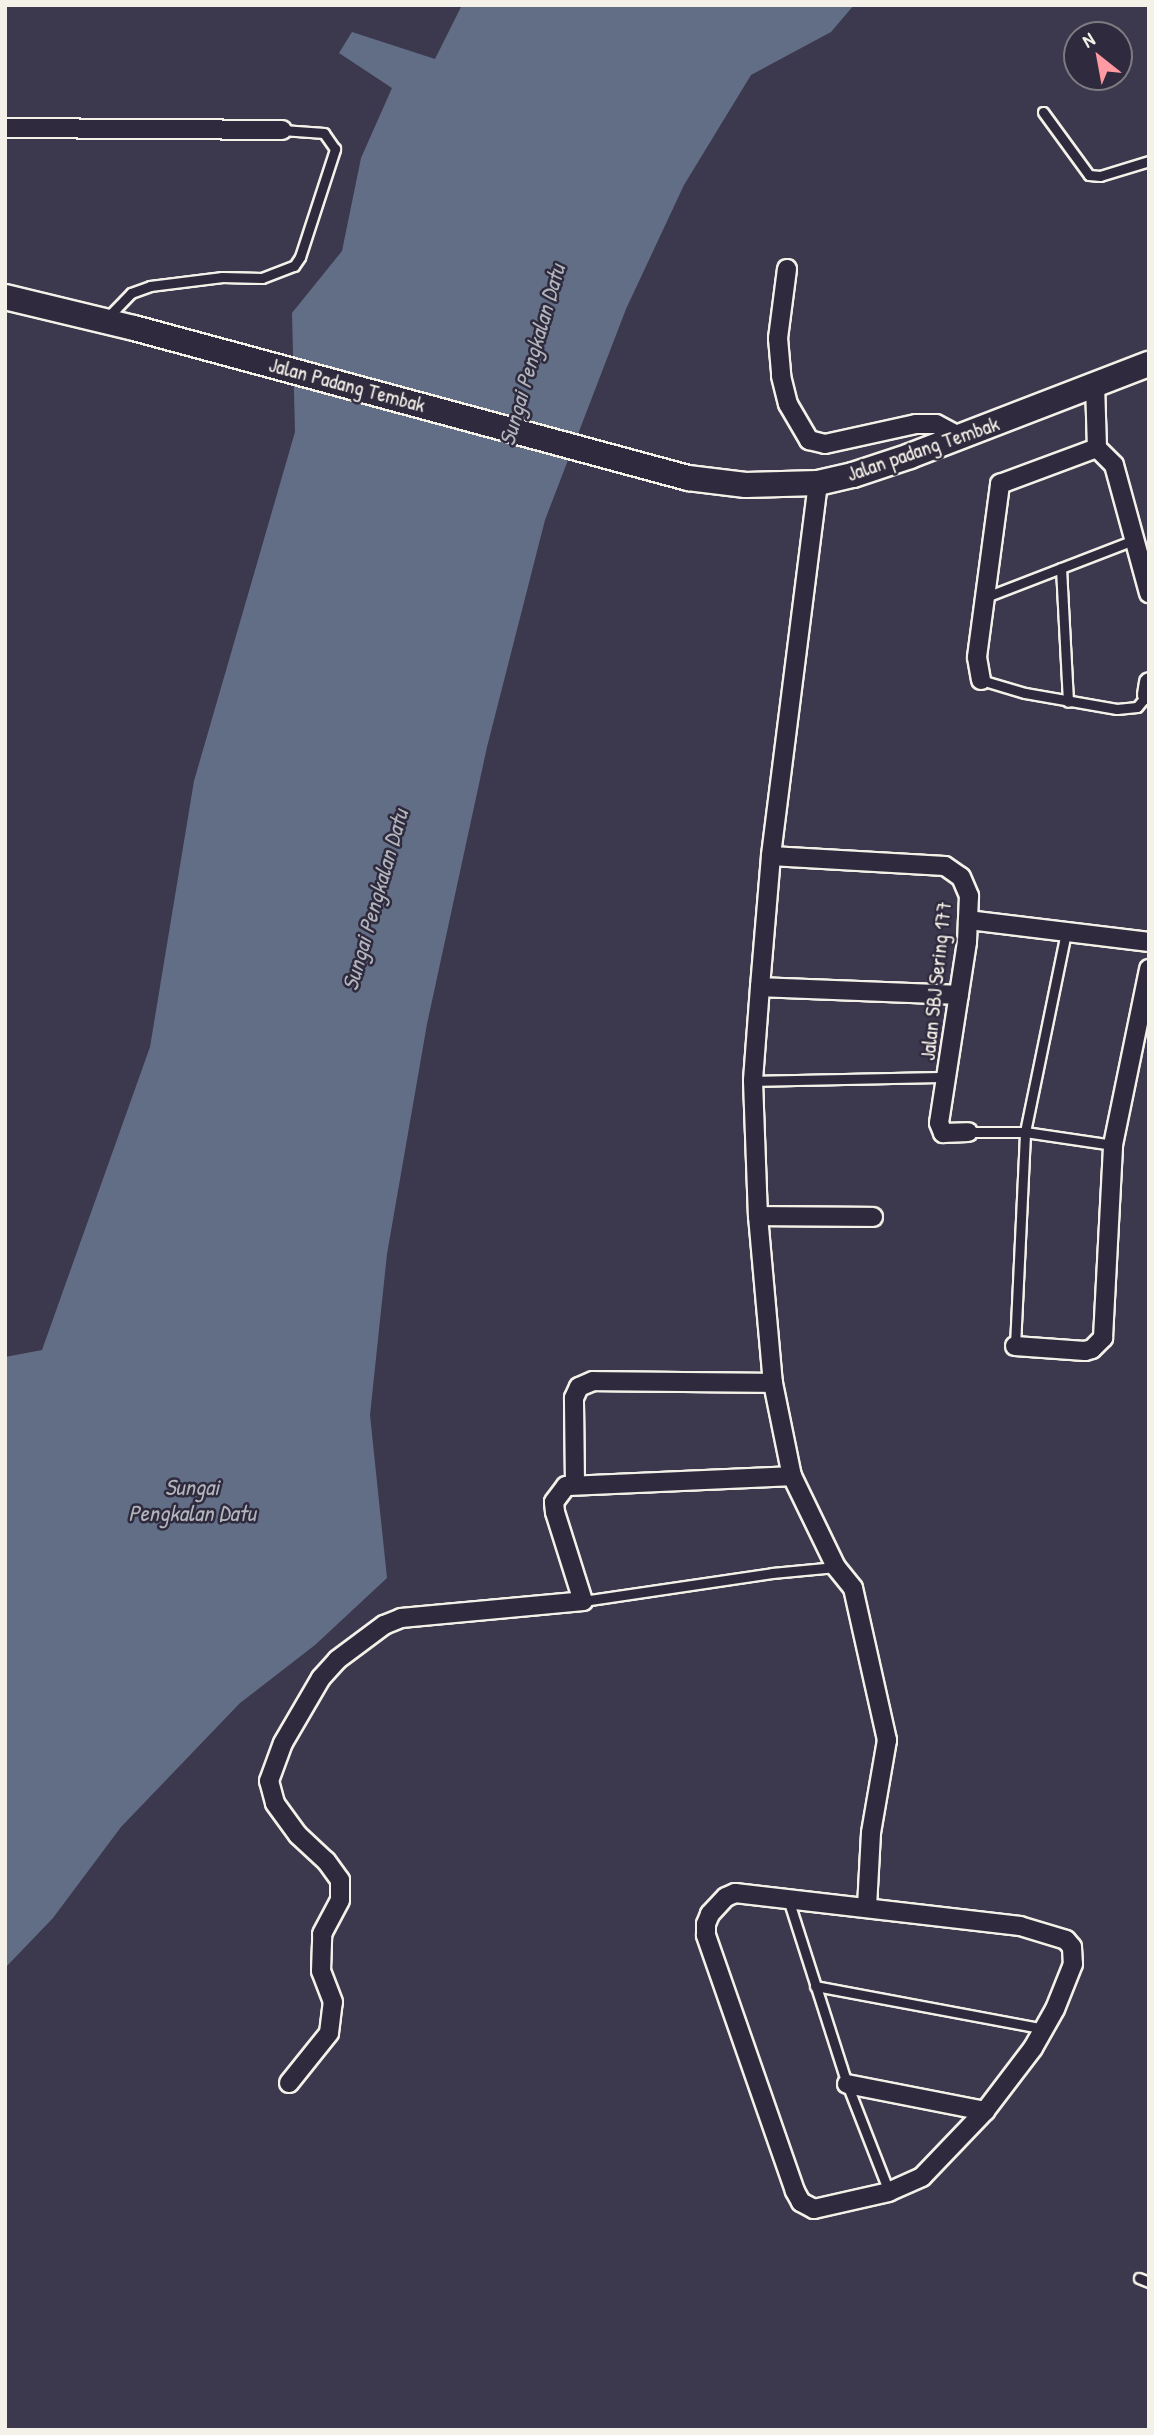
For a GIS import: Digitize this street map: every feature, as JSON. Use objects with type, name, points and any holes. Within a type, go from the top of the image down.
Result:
[{"type":"main road","name":"Jalan Padang Tembak","points":[[5,297],[134,328],[688,478]]},
{"type":"main road","name":"Jalan padang Tembak","points":[[688,478],[746,485],[818,483],[864,471],[960,437],[1149,364]]},
{"type":"street","points":[[5,128],[282,130]]},
{"type":"street","points":[[787,269],[778,338],[781,376],[788,404],[809,440],[825,444],[916,424],[936,424],[960,437]]},
{"type":"street","points":[[1095,384],[1097,448],[1114,465],[1149,593]]},
{"type":"street","points":[[981,680],[977,657],[1000,484],[1097,448]]},
{"type":"street","points":[[818,483],[771,856],[753,1081],[758,1216],[773,1383],[792,1476],[836,1567],[853,1588],[887,1740],[871,1833],[867,1906]]},
{"type":"street","name":"Jalan SBJ Sering 177","points":[[771,856],[945,866],[961,877],[969,896],[968,920],[940,1129],[949,1134],[968,1132]]},
{"type":"street","points":[[968,920],[1149,942]]},
{"type":"street","points":[[1015,1346],[1085,1351],[1093,1349],[1103,1338],[1113,1145],[1149,970]]},
{"type":"street","points":[[760,987],[959,995]]},
{"type":"street","points":[[758,1216],[873,1217]]},
{"type":"street","points":[[575,1484],[574,1398],[579,1387],[593,1381],[773,1383]]},
{"type":"street","points":[[289,2083],[329,2033],[333,2002],[321,1971],[322,1934],[340,1900],[340,1881],[326,1861],[298,1835],[275,1803],[269,1780],[283,1743],[321,1678],[337,1660],[384,1625],[401,1618],[583,1601],[554,1502],[566,1486],[792,1476]]},
{"type":"street","points":[[741,1893],[788,1897],[1020,1926],[1066,1940],[1072,1947],[1073,1964],[1044,2029],[985,2111],[920,2180],[889,2192],[814,2209],[801,2202],[715,1960],[706,1924],[726,1897],[741,1893]]},
{"type":"street","points":[[847,2084],[985,2111]]},
{"type":"lane","points":[[1042,112],[1089,175],[1100,176],[1149,161]]},
{"type":"lane","points":[[105,321],[131,293],[150,286],[222,277],[262,278],[294,266],[309,233],[335,149],[324,133],[282,130]]},
{"type":"lane","points":[[986,597],[1134,540]]},
{"type":"lane","points":[[1061,568],[1068,702]]},
{"type":"lane","points":[[981,680],[1068,702],[1117,709],[1137,707],[1148,688]]},
{"type":"lane","points":[[1015,1346],[1025,1132],[1066,932]]},
{"type":"lane","points":[[753,1081],[947,1077]]},
{"type":"lane","points":[[968,1132],[1025,1132],[1113,1145]]},
{"type":"lane","points":[[583,1601],[772,1573],[836,1567]]},
{"type":"lane","points":[[788,1897],[847,2084],[889,2192]]},
{"type":"lane","points":[[815,1986],[1044,2029]]},
{"type":"water","name":"Sungai Pengkalan Datu","points":[[462,5],[854,5],[831,32],[751,75],[684,185],[626,309],[545,520],[487,747],[427,1024],[387,1254],[370,1415],[387,1578],[315,1645],[240,1703],[121,1827],[53,1918],[5,1968],[5,1357],[42,1350],[150,1047],[194,781],[295,432],[292,313],[342,251],[361,158],[392,88],[339,53],[352,32],[435,59]]}]
